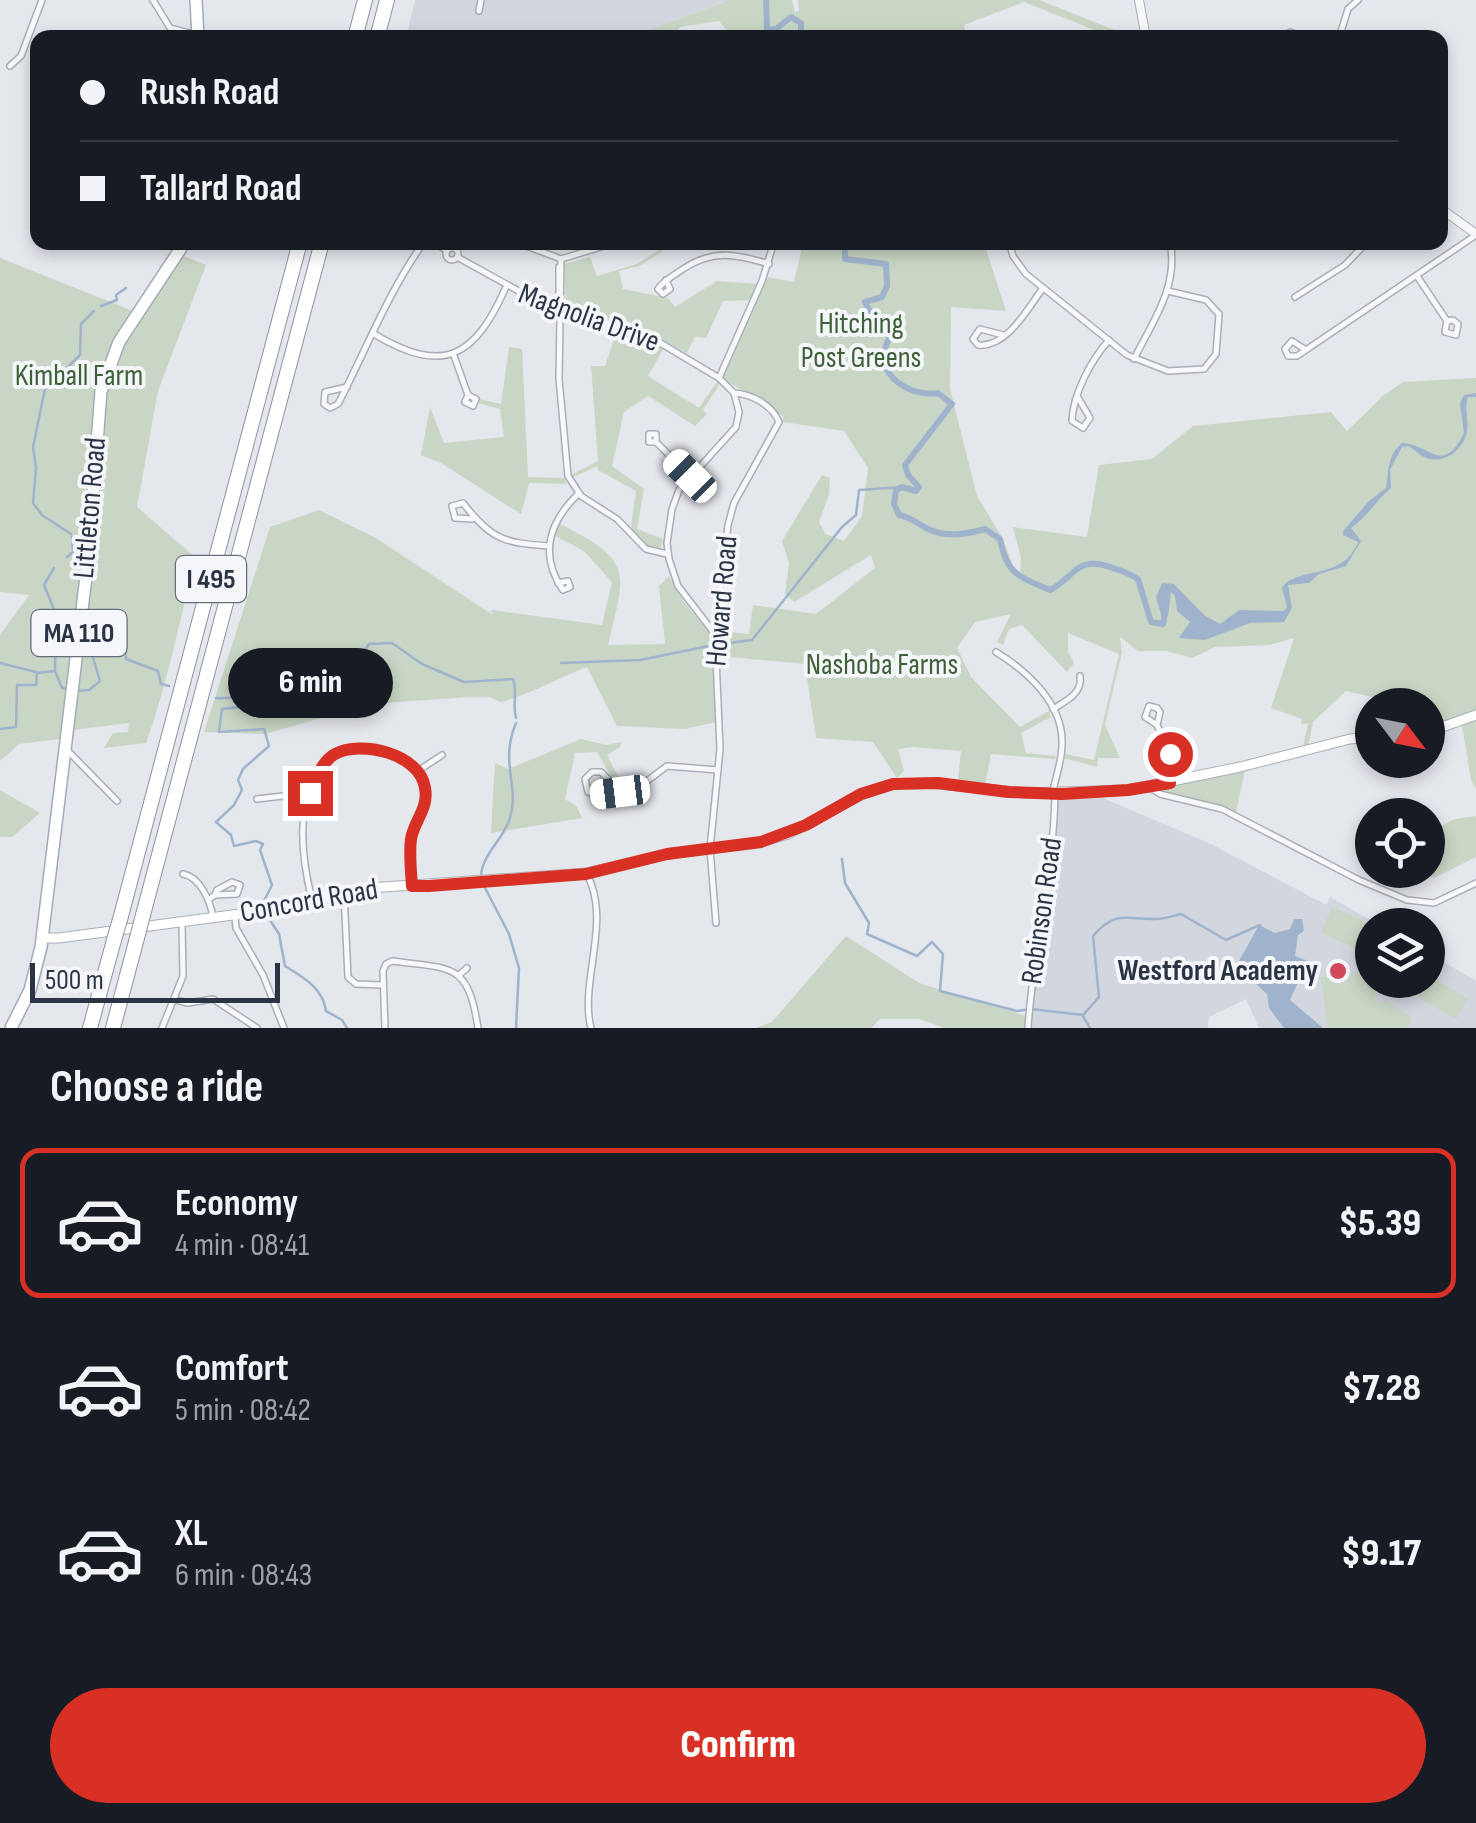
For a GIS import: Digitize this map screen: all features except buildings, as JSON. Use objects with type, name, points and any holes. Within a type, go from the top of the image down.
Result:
[{"type":"highway","points":[[357,30],[364,0]]},
{"type":"highway","points":[[379,30],[387,0]]},
{"type":"highway","name":"I 495","points":[[90,1028],[298,250]]},
{"type":"highway","name":"I 495","points":[[113,1028],[320,250]]},
{"type":"main road","points":[[196,0],[198,30]]},
{"type":"main road","name":"Littleton Road","points":[[11,1028],[31,986],[42,938],[89,549],[99,396],[119,342],[180,250]]},
{"type":"main road","points":[[1445,726],[1476,714]]},
{"type":"main road","name":"Concord Road","points":[[42,938],[234,914],[344,893],[603,871],[651,858],[775,839],[861,794],[893,784],[938,783],[1054,794],[1149,787],[1355,740]]},
{"type":"street","points":[[31,30],[42,0]]},
{"type":"street","points":[[153,0],[170,28],[177,30]]},
{"type":"street","points":[[479,11],[481,0]]},
{"type":"street","points":[[1139,0],[1145,30]]},
{"type":"street","points":[[1346,0],[1348,9]]},
{"type":"street","points":[[1341,30],[1348,9],[1358,0]]},
{"type":"street","points":[[10,66],[21,56],[30,32]]},
{"type":"street","points":[[1306,350],[1476,234],[1448,214]]},
{"type":"street","points":[[347,387],[326,392],[324,404],[330,408],[337,406],[347,387],[401,277],[419,250]]},
{"type":"street","name":"Magnolia Drive","points":[[446,250],[449,259],[456,257],[506,287],[652,338],[719,378],[734,393]]},
{"type":"street","points":[[537,250],[561,259],[591,250]]},
{"type":"street","points":[[719,378],[772,250]]},
{"type":"street","points":[[1012,250],[1020,268],[1134,359],[1159,369],[1186,372],[1204,368],[1214,358],[1220,326],[1216,307],[1202,298],[1168,290]]},
{"type":"street","points":[[1134,359],[1168,290],[1174,264],[1171,250]]},
{"type":"street","points":[[1295,298],[1359,250]]},
{"type":"street","points":[[666,280],[697,260],[713,255],[741,255],[768,264]]},
{"type":"street","points":[[561,259],[559,379],[568,478],[578,492],[618,519],[646,549],[668,554]]},
{"type":"street","points":[[1417,276],[1447,321]]},
{"type":"street","points":[[373,334],[416,355],[452,353],[488,327],[506,287]]},
{"type":"street","points":[[1004,335],[982,329],[974,339],[983,347],[1004,335],[1043,288]]},
{"type":"street","points":[[1077,396],[1090,416],[1083,428],[1072,422],[1077,396],[1094,360],[1109,340]]},
{"type":"street","points":[[452,353],[468,395]]},
{"type":"street","points":[[715,634],[678,586],[668,554],[673,503],[690,476],[736,427],[739,412],[734,393]]},
{"type":"street","name":"Howard Road","points":[[716,923],[710,849],[720,770],[715,634],[731,512],[778,422],[772,410],[755,398],[734,393]]},
{"type":"street","points":[[656,442],[690,476]]},
{"type":"street","points":[[558,583],[551,567],[549,546],[556,520],[578,492]]},
{"type":"street","points":[[472,519],[463,503],[452,506],[454,518],[472,519],[509,542],[549,546]]},
{"type":"street","points":[[996,652],[1032,679],[1053,709],[1076,693],[1080,676]]},
{"type":"street","name":"Robinson Road","points":[[1028,1028],[1062,746],[1061,728],[1053,709]]},
{"type":"street","points":[[1157,726],[1169,752],[1170,783]]},
{"type":"street","points":[[64,747],[117,801]]},
{"type":"street","points":[[312,900],[302,834],[310,793],[328,760],[343,752],[396,754],[418,770],[426,797],[411,840],[412,886]]},
{"type":"street","points":[[418,770],[442,754]]},
{"type":"street","points":[[620,792],[601,772],[592,772],[586,778],[585,788],[592,794],[620,792],[637,789],[667,766],[720,770]]},
{"type":"street","points":[[1149,787],[1160,794],[1222,809],[1407,900],[1434,902],[1476,884]]},
{"type":"street","points":[[257,799],[310,793]]},
{"type":"street","points":[[593,885],[603,871]]},
{"type":"street","points":[[183,874],[194,878],[213,916]]},
{"type":"street","points":[[586,874],[593,885],[596,952],[588,1007],[591,1028]]},
{"type":"street","points":[[208,900],[233,882],[240,885],[236,894],[215,895]]},
{"type":"street","points":[[344,893],[348,978],[356,984],[382,985]]},
{"type":"street","points":[[234,914],[236,928],[268,987],[284,1028]]},
{"type":"street","points":[[162,1028],[176,1000],[185,964],[182,920]]},
{"type":"street","points":[[385,1028],[382,985],[384,966],[392,960],[459,975],[472,990],[478,1028]]},
{"type":"street","points":[[459,975],[467,968]]},
{"type":"street","points":[[176,1000],[190,1003],[213,999],[257,1028]]},
{"type":"shaded area","points":[[415,0],[730,0],[649,30],[408,30]]},
{"type":"shaded area","points":[[1098,796],[1211,844],[1326,905],[1330,897],[1355,911],[1355,998],[1445,998],[1445,963],[1476,981],[1476,1028],[1259,1028],[1246,999],[1209,1017],[1208,1028],[1032,1028],[1035,975],[1050,893],[1059,800]]},
{"type":"green space","points":[[730,0],[792,0],[795,12],[799,11],[798,0],[1039,0],[1114,30],[1094,30],[1024,2],[964,25],[965,30],[726,30],[719,21],[678,30],[649,30]]},
{"type":"green space","name":"Hitching Post Greens","points":[[664,250],[639,266],[619,271],[623,289],[668,298],[675,307],[717,281],[757,284],[749,300],[723,301],[706,338],[695,337],[687,353],[654,335],[566,305],[564,264],[590,257],[597,276],[637,264]]},
{"type":"green space","name":"Nashoba Farms","points":[[801,250],[986,250],[1006,311],[951,307],[950,389],[977,496],[1020,575],[1021,558],[1013,527],[1087,537],[1099,465],[1152,459],[1193,426],[1331,412],[1347,431],[1403,382],[1476,378],[1476,789],[1471,780],[1461,719],[1445,724],[1445,688],[1346,691],[1313,722],[1308,746],[1303,747],[1308,723],[1301,724],[1302,719],[1271,708],[1294,638],[1269,645],[1215,647],[1192,658],[1167,651],[1138,651],[1120,637],[1122,652],[1105,725],[1120,758],[1098,758],[1097,767],[1064,758],[1065,754],[1094,760],[1119,654],[1068,633],[1068,652],[1074,663],[1067,672],[1022,625],[1009,629],[1003,645],[997,642],[1011,614],[975,622],[957,648],[971,677],[1020,727],[1049,711],[1051,717],[1021,733],[1026,753],[1056,756],[1055,759],[991,754],[985,786],[958,782],[961,751],[898,749],[904,771],[897,778],[873,742],[816,738],[805,664],[718,656],[719,631],[749,634],[753,605],[816,614],[875,568],[871,555],[794,602],[785,594],[789,563],[782,541],[822,475],[830,478],[829,495],[819,522],[825,534],[844,541],[862,516],[868,468],[844,431],[783,422],[783,416],[725,380],[768,277],[794,282]]},
{"type":"green space","name":"Kimball Farm","points":[[184,256],[206,265],[158,391],[137,507],[196,558],[146,743],[104,748],[113,733],[128,732],[129,723],[73,730],[59,739],[19,744],[0,761],[0,635],[29,595],[0,592],[0,258],[143,315]]},
{"type":"green space","name":"Hitching Post Greens","points":[[617,331],[664,348],[648,376],[699,408],[720,383],[703,410],[707,414],[695,426],[648,396],[624,412],[612,466],[644,489],[637,529],[663,539],[658,549],[647,546],[631,527],[636,491],[597,466],[572,478],[571,475],[598,461],[591,366],[605,366]]},
{"type":"green space","points":[[509,347],[522,349],[528,477],[564,478],[567,484],[529,483],[521,514],[441,463],[421,455],[430,407],[444,443],[504,437],[500,409],[479,403],[479,399],[501,404]]},
{"type":"green space","points":[[319,510],[376,538],[493,615],[491,610],[602,625],[612,582],[584,551],[554,535],[558,523],[600,547],[618,570],[618,599],[608,645],[665,644],[659,586],[669,576],[683,601],[712,636],[716,722],[685,729],[617,726],[587,667],[501,702],[489,697],[469,697],[370,704],[265,734],[204,732],[270,527]]},
{"type":"green space","points":[[581,739],[607,745],[621,742],[607,755],[622,784],[615,784],[597,752],[575,753],[565,799],[577,807],[582,818],[491,833],[495,763],[508,769]]},
{"type":"green space","points":[[1245,770],[1236,812],[1162,793],[1161,788]]},
{"type":"green space","points":[[0,790],[40,813],[12,837],[0,837]]},
{"type":"green space","points":[[1476,816],[1476,857],[1445,872],[1445,824]]},
{"type":"green space","points":[[1332,907],[1355,917],[1355,948],[1321,933]]},
{"type":"green space","points":[[846,936],[919,983],[1029,1017],[1028,1028],[945,1028],[919,1019],[880,1019],[871,1028],[756,1028],[772,1022]]},
{"type":"green space","points":[[1355,972],[1355,998],[1375,998],[1381,1005],[1385,1000],[1412,1018],[1407,1028],[1328,1028],[1321,977]]},
{"type":"green space","points":[[1445,985],[1468,999],[1456,1019],[1419,998],[1445,998]]},
{"type":"water","points":[[1476,393],[1476,397],[1468,397],[1467,431],[1456,451],[1437,460],[1408,446],[1402,447],[1390,470],[1391,488],[1351,528],[1361,541],[1346,566],[1319,574],[1309,583],[1288,585],[1292,608],[1284,622],[1250,623],[1205,640],[1179,638],[1190,622],[1177,611],[1171,592],[1168,616],[1162,618],[1156,597],[1162,583],[1174,584],[1204,615],[1220,624],[1239,610],[1284,611],[1287,607],[1282,588],[1289,581],[1331,568],[1351,555],[1358,542],[1343,535],[1343,531],[1386,488],[1390,464],[1397,448],[1402,443],[1442,456],[1449,453],[1464,433],[1460,403],[1464,395]]},
{"type":"water","points":[[1294,919],[1302,919],[1304,931],[1298,935],[1295,956],[1308,961],[1290,1000],[1323,1028],[1284,1028],[1269,1008],[1267,994],[1245,974],[1239,961],[1259,925],[1275,933],[1290,929]]},
{"type":"waterway","points":[[766,0],[767,30]]},
{"type":"waterway","points":[[767,30],[776,29],[791,17],[801,23],[801,30]]},
{"type":"waterway","points":[[845,250],[845,259],[886,264],[887,286],[882,297],[865,302],[893,330],[884,353],[888,372],[902,385],[938,393],[952,404],[905,465],[919,487],[916,491],[902,487],[896,490],[894,504],[899,515],[942,534],[985,529],[1000,539],[1006,560],[1016,573],[1050,590],[1081,566],[1096,564],[1119,570],[1138,579],[1151,622],[1163,624],[1166,609]]},
{"type":"waterway","points":[[101,306],[117,300],[116,295],[126,288]]},
{"type":"waterway","points":[[71,534],[42,515],[33,503],[33,447],[45,389],[80,355],[81,324],[94,311]]},
{"type":"waterway","points":[[720,644],[752,640],[842,527],[856,515],[859,490],[902,487]]},
{"type":"waterway","points":[[67,557],[73,552],[72,537]]},
{"type":"waterway","points":[[54,568],[44,585],[56,614],[55,671]]},
{"type":"waterway","points":[[216,698],[247,697],[297,705],[352,696],[365,690],[357,663],[369,644],[392,643],[422,664],[464,682],[513,679],[516,718]]},
{"type":"waterway","points":[[75,691],[89,690],[100,681],[89,644],[125,645],[126,659],[158,671],[161,684],[169,686]]},
{"type":"waterway","points":[[561,663],[640,660],[709,646]]},
{"type":"waterway","points":[[0,663],[36,672]]},
{"type":"waterway","points":[[0,729],[16,727],[17,685],[36,685],[37,673],[55,671],[62,688],[67,689]]},
{"type":"waterway","points":[[256,700],[255,705],[222,709],[219,732],[264,729],[269,746],[243,769],[238,780],[242,790],[234,805],[216,822],[231,835],[234,846],[256,841],[263,844],[260,850],[272,885],[262,905]]},
{"type":"waterway","points":[[481,875],[510,818],[513,795],[509,750],[516,723]]},
{"type":"waterway","points":[[842,859],[845,883],[869,923],[867,934],[917,956],[932,942],[943,954],[940,991],[1017,1011],[1083,1015],[1099,997],[1093,936],[1115,919],[1159,919],[1181,914],[1226,940],[1260,925]]},
{"type":"waterway","points":[[483,884],[509,934],[519,968],[516,1028]]},
{"type":"waterway","points":[[266,914],[279,934],[285,966],[311,984],[326,1011],[342,1020],[347,1028]]},
{"type":"waterway","points":[[1083,1016],[1090,1028]]},
{"type":"place","name":"Westford Academy","points":[[1338,971]]},
{"type":"route","points":[[310,793],[330,757],[340,752],[386,752],[412,764],[423,779],[426,797],[411,840],[412,886],[429,886],[586,874],[667,854],[775,839],[861,794],[893,784],[938,783],[1062,794],[1149,787],[1170,783],[1170,754]]}]
